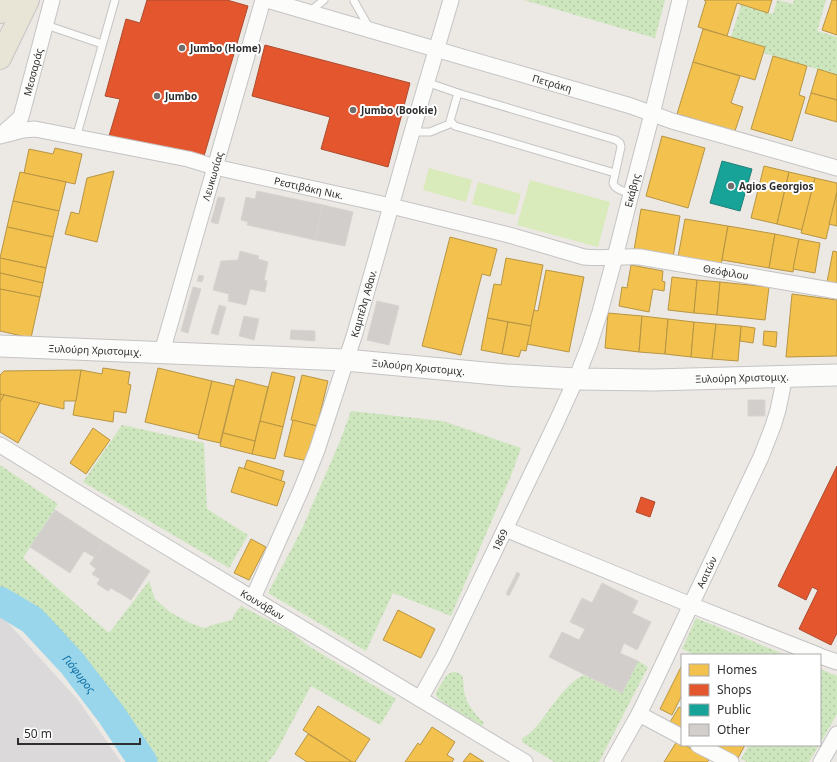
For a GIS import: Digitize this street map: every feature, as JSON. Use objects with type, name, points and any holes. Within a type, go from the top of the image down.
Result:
[{"type":"main road","points":[[0,12],[6,0]]},
{"type":"main road","points":[[0,58],[28,0]]},
{"type":"street","name":"Μεσσαράς","points":[[0,136],[21,117],[52,0]]},
{"type":"street","name":"Λευκωσίας","points":[[162,352],[263,0]]},
{"type":"street","name":"Πετράκη","points":[[267,0],[437,49],[672,121],[837,167]]},
{"type":"street","name":"Καμπέλη Αθαν.","points":[[253,598],[317,450],[355,333],[426,82],[451,0]]},
{"type":"street","name":"Εκάβης","points":[[576,379],[593,333],[615,257],[680,0]]},
{"type":"street","name":"Ρεστιβάκη Νικ.","points":[[0,136],[35,129],[188,159],[215,167],[391,206],[509,235],[584,257],[615,257]]},
{"type":"street","name":"Θεόφιλου","points":[[615,257],[640,257],[837,291]]},
{"type":"street","name":"Ξυλούρη Χριστομιχ.","points":[[0,346],[345,360],[576,379],[654,380],[837,375]]},
{"type":"street","name":"Ασιτών","points":[[612,762],[639,714],[761,457],[776,415],[785,376]]},
{"type":"street","name":"1869","points":[[420,699],[444,656],[576,379]]},
{"type":"street","name":"Κουνάβων","points":[[0,445],[420,699],[510,758],[525,762]]},
{"type":"street","points":[[505,529],[691,605],[816,654]]},
{"type":"street","points":[[821,656],[837,662]]},
{"type":"street","points":[[639,714],[681,736]]},
{"type":"street","points":[[821,762],[837,734]]},
{"type":"street","points":[[700,746],[731,762]]},
{"type":"lane","points":[[76,138],[115,0]]},
{"type":"lane","points":[[309,12],[324,0]]},
{"type":"lane","points":[[354,1],[370,30]]},
{"type":"lane","points":[[46,25],[102,44]]},
{"type":"lane","points":[[426,82],[616,140],[620,143],[621,147],[613,183],[616,188],[631,194]]},
{"type":"lane","points":[[458,93],[450,120],[455,126],[615,173]]},
{"type":"lane","points":[[412,132],[430,132],[452,123]]},
{"type":"shaded area","points":[[0,614],[78,700],[121,762],[0,762]]},
{"type":"green space","points":[[524,0],[665,0],[655,38]]},
{"type":"green space","points":[[777,0],[793,4],[794,0],[826,0],[817,31],[837,37],[837,75],[763,53],[731,37],[741,5],[773,14]]},
{"type":"green space","points":[[429,168],[472,180],[466,202],[423,190]]},
{"type":"green space","points":[[530,180],[610,202],[598,247],[517,225]]},
{"type":"green space","points":[[478,182],[521,194],[515,215],[472,204]]},
{"type":"green space","points":[[351,411],[443,421],[521,448],[512,473],[451,616],[393,593],[366,651],[268,593],[301,531],[340,441]]},
{"type":"green space","points":[[122,425],[204,443],[207,509],[248,535],[229,568],[83,482]]},
{"type":"green space","points":[[0,465],[58,504],[23,558],[109,633],[149,581],[155,599],[170,612],[190,623],[204,628],[232,620],[235,613],[241,606],[293,633],[307,645],[396,699],[380,725],[311,686],[276,752],[268,762],[152,762],[114,708],[71,653],[37,618],[17,604],[0,589]]},
{"type":"green space","points":[[696,618],[784,654],[693,654],[682,649]]},
{"type":"green space","points":[[638,661],[648,667],[599,762],[554,762],[522,742],[522,739],[532,731],[562,693],[576,680],[584,675],[622,693]]},
{"type":"green space","points":[[821,669],[837,676],[837,714],[821,742]]},
{"type":"green space","points":[[452,672],[462,675],[465,696],[474,712],[484,723],[482,726],[444,703],[436,696],[436,692],[446,676]]},
{"type":"green space","points":[[748,746],[818,746],[809,762],[747,762],[741,759]]},
{"type":"building: Homes","points":[[704,0],[772,0],[768,13],[737,3],[727,36],[698,27],[706,1]]},
{"type":"building: Homes","points":[[832,0],[837,0],[837,35],[822,30]]},
{"type":"building: Homes","points":[[703,29],[765,47],[755,80],[693,62]]},
{"type":"building: Homes","points":[[773,56],[807,66],[799,95],[805,97],[792,141],[751,129]]},
{"type":"building: Homes","points":[[693,62],[740,76],[731,103],[743,107],[735,131],[677,114]]},
{"type":"building: Homes","points":[[818,69],[837,75],[837,100],[811,93]]},
{"type":"building: Homes","points":[[811,93],[837,100],[837,122],[805,113]]},
{"type":"building: Homes","points":[[662,136],[705,148],[688,208],[646,196]]},
{"type":"building: Homes","points":[[55,148],[82,154],[75,184],[24,173],[29,149],[53,154]]},
{"type":"building: Homes","points":[[764,166],[789,172],[777,224],[751,218]]},
{"type":"building: Homes","points":[[114,171],[97,242],[65,234],[71,212],[79,214],[87,178]]},
{"type":"building: Homes","points":[[20,172],[66,182],[59,211],[13,201]]},
{"type":"building: Homes","points":[[789,172],[815,178],[802,230],[777,224]]},
{"type":"building: Homes","points":[[815,178],[837,183],[837,192],[826,239],[801,233]]},
{"type":"building: Homes","points":[[837,192],[837,226],[829,224]]},
{"type":"building: Homes","points":[[13,201],[59,211],[53,237],[7,227]]},
{"type":"building: Homes","points":[[641,209],[680,216],[673,257],[634,250]]},
{"type":"building: Homes","points":[[685,219],[728,226],[721,265],[678,257]]},
{"type":"building: Homes","points":[[728,226],[775,234],[769,268],[722,260]]},
{"type":"building: Homes","points":[[7,227],[53,237],[46,268],[0,258]]},
{"type":"building: Homes","points":[[775,234],[799,239],[793,272],[769,268]]},
{"type":"building: Homes","points":[[450,237],[497,249],[490,276],[482,274],[461,355],[422,346]]},
{"type":"building: Homes","points":[[799,239],[820,243],[815,273],[793,269]]},
{"type":"building: Homes","points":[[833,251],[837,252],[837,283],[827,282]]},
{"type":"building: Homes","points":[[0,258],[46,268],[43,283],[0,273]]},
{"type":"building: Homes","points":[[506,258],[543,265],[531,326],[487,318],[494,284],[501,285]]},
{"type":"building: Homes","points":[[631,265],[663,271],[662,281],[665,282],[664,291],[653,289],[649,312],[619,306],[622,287],[627,288]]},
{"type":"building: Homes","points":[[546,270],[584,277],[569,352],[527,344],[534,310],[538,311]]},
{"type":"building: Homes","points":[[0,273],[43,283],[40,297],[0,289]]},
{"type":"building: Homes","points":[[672,277],[697,280],[694,313],[668,310]]},
{"type":"building: Homes","points":[[697,280],[720,282],[717,315],[694,313]]},
{"type":"building: Homes","points":[[720,282],[769,287],[765,320],[717,315]]},
{"type":"building: Homes","points":[[0,289],[40,297],[31,338],[0,331]]},
{"type":"building: Homes","points":[[792,294],[837,300],[837,356],[786,357]]},
{"type":"building: Homes","points":[[608,313],[642,316],[639,352],[605,348]]},
{"type":"building: Homes","points":[[642,316],[668,319],[665,354],[639,352]]},
{"type":"building: Homes","points":[[487,318],[508,322],[502,354],[481,350]]},
{"type":"building: Homes","points":[[668,319],[694,322],[691,357],[665,354]]},
{"type":"building: Homes","points":[[508,322],[531,326],[526,351],[521,350],[519,357],[502,354]]},
{"type":"building: Homes","points":[[694,322],[716,324],[712,359],[691,357]]},
{"type":"building: Homes","points":[[716,324],[741,326],[738,361],[712,359]]},
{"type":"building: Homes","points":[[741,326],[755,328],[753,343],[740,341]]},
{"type":"building: Homes","points":[[764,331],[777,332],[776,347],[763,345]]},
{"type":"building: Homes","points":[[103,368],[130,372],[128,384],[131,385],[126,413],[114,411],[113,422],[73,415],[81,370],[102,374]]},
{"type":"building: Homes","points":[[158,368],[212,381],[199,435],[145,422]]},
{"type":"building: Homes","points":[[81,370],[76,401],[64,401],[64,409],[0,394],[0,375],[4,371]]},
{"type":"building: Homes","points":[[272,372],[295,377],[283,427],[260,421]]},
{"type":"building: Homes","points":[[302,375],[328,381],[317,426],[291,420]]},
{"type":"building: Homes","points":[[236,379],[268,387],[255,441],[223,433]]},
{"type":"building: Homes","points":[[212,381],[234,386],[220,443],[198,438]]},
{"type":"building: Homes","points":[[0,394],[4,395],[0,402]]},
{"type":"building: Homes","points":[[4,395],[40,403],[18,443],[0,432],[0,402]]},
{"type":"building: Homes","points":[[293,420],[317,426],[308,461],[284,456]]},
{"type":"building: Homes","points":[[260,421],[283,427],[275,459],[252,454]]},
{"type":"building: Homes","points":[[93,428],[110,440],[86,474],[70,463]]},
{"type":"building: Homes","points":[[223,433],[255,441],[252,454],[220,446]]},
{"type":"building: Homes","points":[[247,460],[284,471],[281,481],[244,469]]},
{"type":"building: Homes","points":[[239,467],[285,482],[277,506],[231,492]]},
{"type":"building: Homes","points":[[251,539],[266,547],[249,580],[234,573]]},
{"type":"building: Homes","points":[[398,610],[435,629],[421,658],[383,640]]},
{"type":"building: Homes","points":[[681,667],[681,697],[672,715],[660,709]]},
{"type":"building: Homes","points":[[318,706],[370,739],[355,762],[352,762],[303,730]]},
{"type":"building: Homes","points":[[679,707],[681,708],[681,728],[670,722]]},
{"type":"building: Homes","points":[[432,727],[455,742],[447,755],[454,759],[452,762],[405,762],[418,743],[420,745]]},
{"type":"building: Homes","points":[[308,734],[352,762],[307,762],[295,754]]},
{"type":"building: Homes","points":[[677,741],[681,743],[681,746],[687,746],[709,760],[707,762],[664,762]]},
{"type":"building: Homes","points":[[718,746],[744,746],[738,758]]},
{"type":"building: Homes","points":[[470,753],[484,762],[463,762]]},
{"type":"building: Shops","points":[[147,0],[227,0],[248,6],[204,156],[109,136],[120,99],[105,96],[126,19],[140,23]]},
{"type":"building: Shops","name":"Jumbo (Bookie)","points":[[265,45],[410,83],[388,167],[321,149],[330,117],[252,96]]},
{"type":"building: Shops","points":[[837,466],[837,633],[831,645],[799,629],[818,590],[812,587],[806,600],[778,586]]},
{"type":"building: Shops","points":[[641,497],[655,502],[650,517],[636,512]]},
{"type":"building: Public","name":"Agios Georgios","points":[[722,161],[752,169],[740,211],[710,203]]},
{"type":"building: Other","points":[[257,191],[323,205],[315,240],[247,225],[248,222],[241,220],[246,197],[255,199]]},
{"type":"building: Other","points":[[218,197],[225,198],[218,224],[211,222]]},
{"type":"building: Other","points":[[323,205],[353,212],[345,246],[315,240]]},
{"type":"building: Other","points":[[240,251],[259,256],[258,259],[268,262],[264,280],[267,281],[265,292],[250,289],[246,305],[228,301],[229,294],[213,290],[221,261],[238,260]]},
{"type":"building: Other","points":[[199,275],[204,276],[202,282],[197,281]]},
{"type":"building: Other","points":[[193,287],[201,289],[194,311],[187,309]]},
{"type":"building: Other","points":[[377,301],[399,306],[389,345],[367,340]]},
{"type":"building: Other","points":[[219,305],[226,307],[218,335],[211,333]]},
{"type":"building: Other","points":[[187,309],[194,311],[188,333],[181,331]]},
{"type":"building: Other","points":[[244,316],[259,319],[254,340],[239,336]]},
{"type":"building: Other","points":[[291,330],[315,331],[315,341],[290,339]]},
{"type":"building: Other","points":[[748,400],[765,400],[765,416],[748,416]]},
{"type":"building: Other","points":[[55,510],[104,542],[94,557],[84,551],[70,573],[30,547]]},
{"type":"building: Other","points":[[104,542],[150,571],[131,600],[111,588],[108,591],[97,584],[100,579],[92,574],[96,569],[90,564]]},
{"type":"building: Other","points":[[517,572],[520,574],[509,596],[506,594]]},
{"type":"building: Other","points":[[602,583],[638,601],[632,613],[651,622],[637,650],[624,643],[620,653],[638,661],[622,693],[549,657],[562,632],[579,640],[585,629],[570,622],[582,598],[592,603]]},
{"type":"waterway","name":"Γιόφυρος","points":[[0,601],[32,620],[72,663],[111,714],[143,762]]},
{"type":"place","name":"Jumbo (Home)","points":[[182,48]]},
{"type":"place","name":"Jumbo","points":[[157,96]]},
{"type":"place","name":"Jumbo (Bookie)","points":[[353,110]]},
{"type":"place","name":"Agios Georgios","points":[[731,186]]}]
